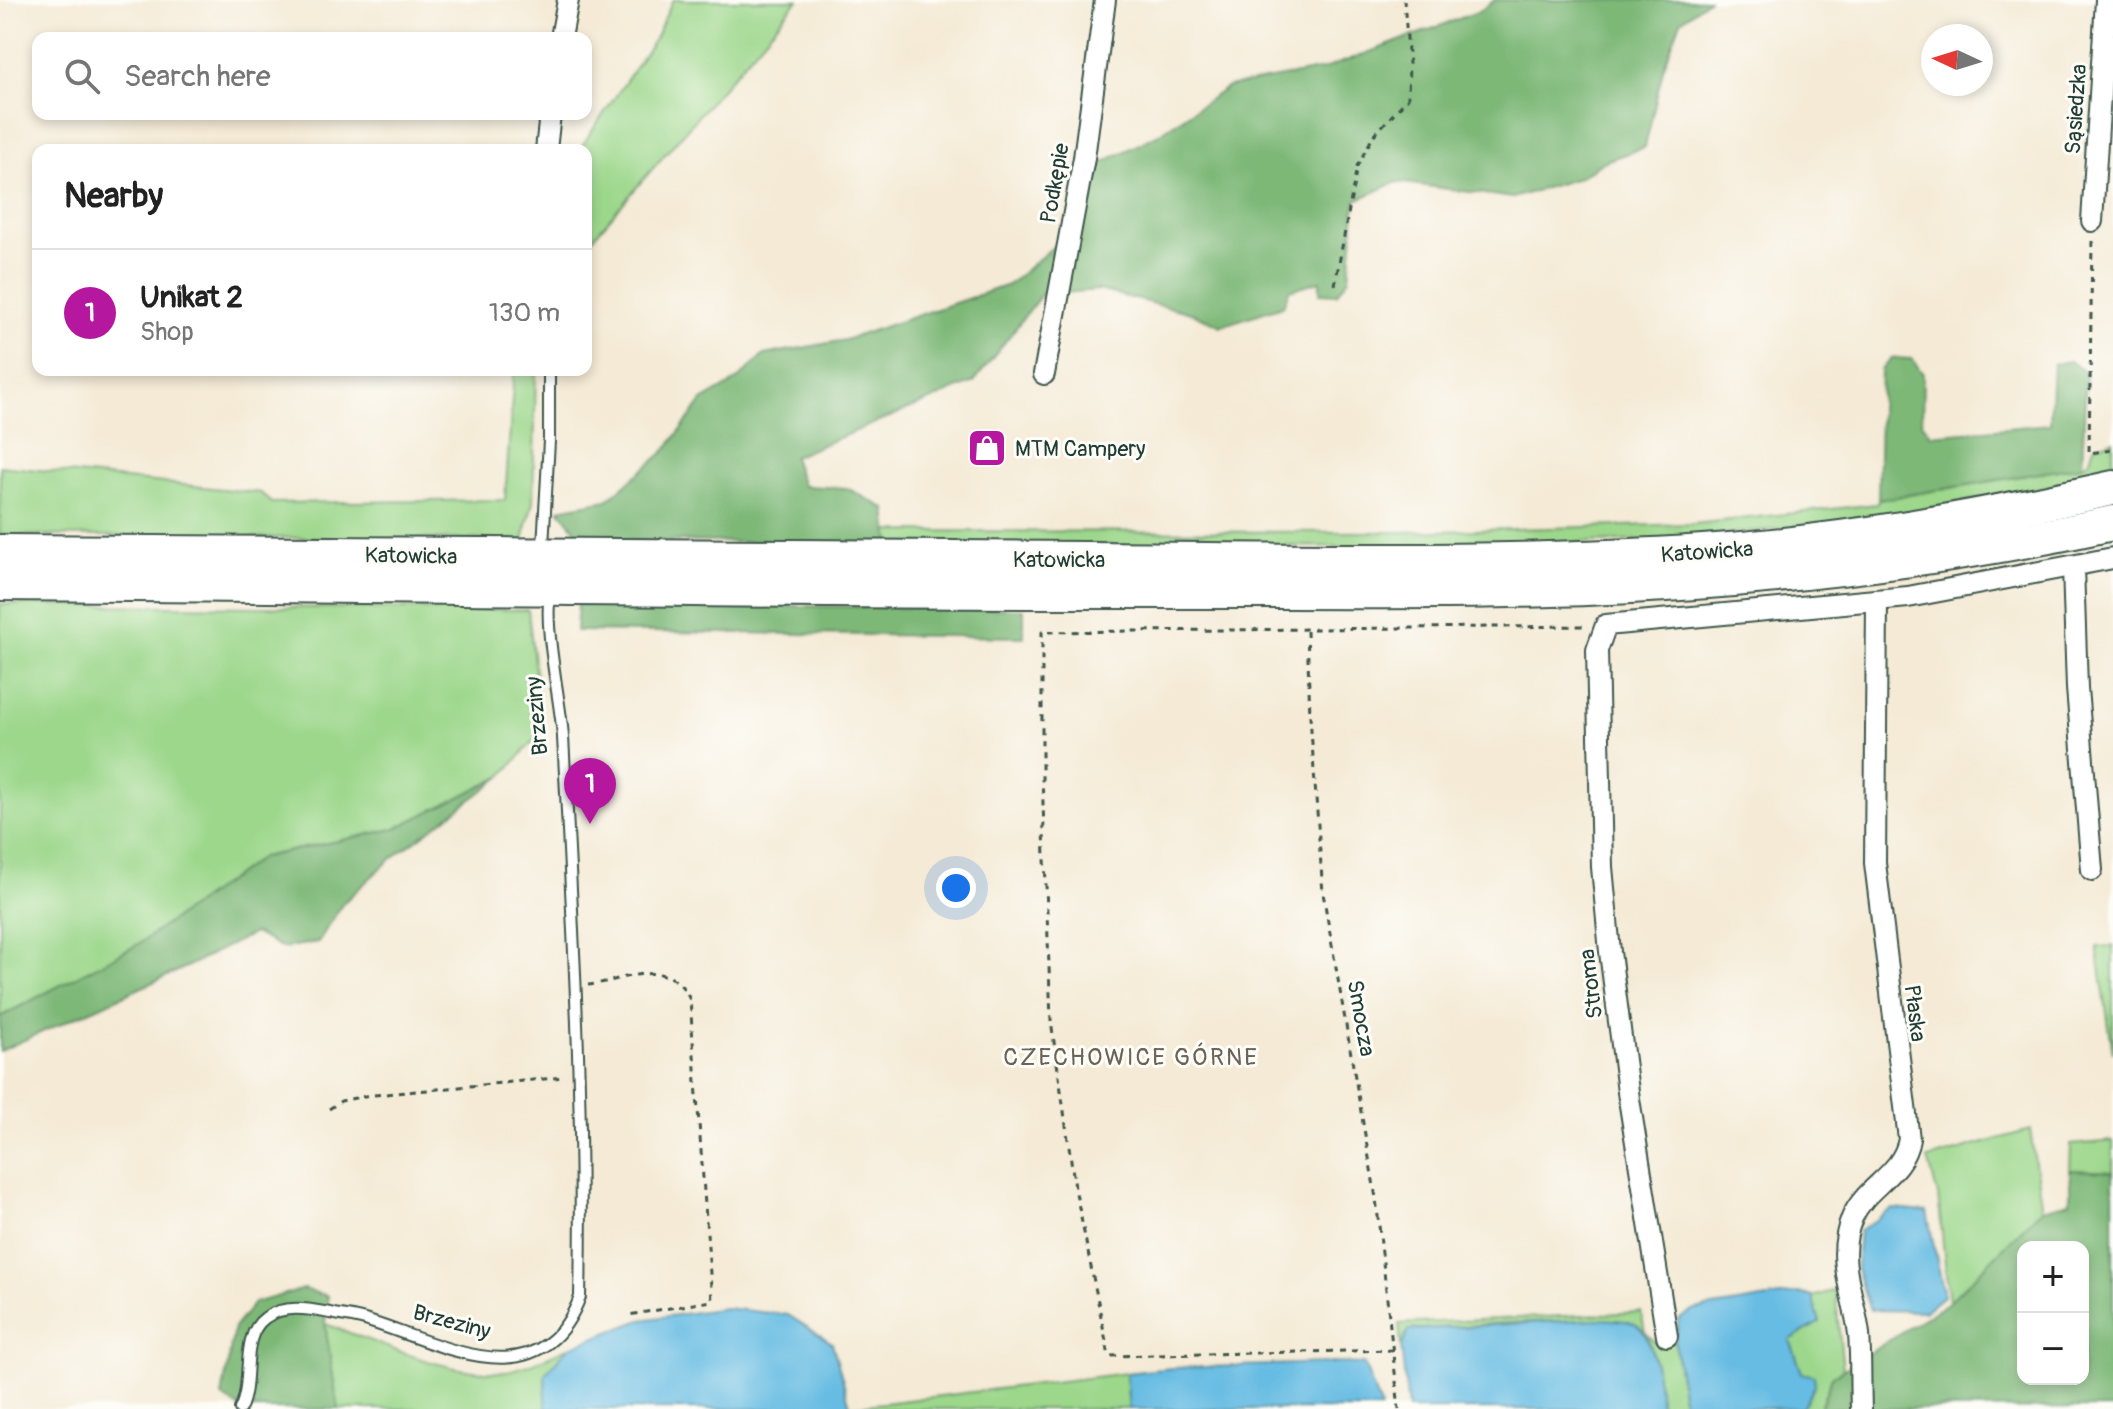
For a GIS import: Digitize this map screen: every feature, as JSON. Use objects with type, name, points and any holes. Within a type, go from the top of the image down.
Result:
[{"type":"main road","name":"Katowicka","points":[[0,552],[1419,560],[1620,556],[1701,552],[1840,538],[1972,518],[2113,488]]},
{"type":"main road","name":"Katowicka","points":[[0,583],[1042,591],[1581,588],[1736,579],[1851,567],[1938,556],[2113,523]]},
{"type":"street","points":[[562,32],[568,0]]},
{"type":"street","name":"Podkępie","points":[[1044,374],[1084,158],[1105,0]]},
{"type":"street","name":"Sąsiedzka","points":[[2092,221],[2106,0]]},
{"type":"street","points":[[547,144],[549,120]]},
{"type":"street","points":[[1606,625],[1877,600],[2113,558]]},
{"type":"street","points":[[2073,567],[2077,688],[2092,870]]},
{"type":"street","name":"Płaska","points":[[1861,1409],[1859,1336],[1846,1277],[1843,1256],[1845,1240],[1861,1202],[1901,1162],[1909,1139],[1875,863],[1877,600]]},
{"type":"street","name":"Stroma","points":[[1606,625],[1597,650],[1602,867],[1629,1099],[1667,1336]]},
{"type":"lane","points":[[532,556],[543,546],[549,376]]},
{"type":"lane","name":"Brzeziny","points":[[240,1409],[247,1395],[253,1331],[265,1318],[286,1309],[314,1310],[369,1321],[440,1347],[479,1356],[513,1359],[543,1348],[561,1334],[573,1316],[580,1297],[579,1076],[562,715],[548,610],[554,587]]},
{"type":"path","points":[[1335,285],[1357,166],[1374,135],[1408,98],[1404,0]]},
{"type":"path","points":[[2092,221],[2089,453],[2113,450]]},
{"type":"path","points":[[1393,1350],[1109,1356],[1075,1188],[1051,1021],[1042,776],[1042,632],[1606,625]]},
{"type":"path","name":"Smocza","points":[[1307,631],[1323,893],[1376,1198],[1399,1409]]},
{"type":"path","points":[[576,986],[656,972],[673,978],[684,987],[690,1000],[712,1301],[629,1315]]},
{"type":"path","points":[[329,1109],[341,1101],[364,1096],[579,1076]]},
{"type":"green space","points":[[673,0],[798,0],[592,239],[592,144],[583,144],[656,37]]},
{"type":"green space","points":[[1495,0],[1708,0],[1681,21],[1663,69],[1645,147],[1605,161],[1578,178],[1513,198],[1397,182],[1356,200],[1349,278],[1337,294],[1320,293],[1320,281],[1289,290],[1283,306],[1221,326],[1192,313],[1098,290],[1041,295],[974,382],[793,457],[803,486],[847,488],[886,509],[890,544],[583,540],[559,509],[607,500],[665,451],[702,401],[736,381],[764,355],[845,340],[1008,285],[1054,246],[1087,196],[1086,171],[1159,134],[1228,87],[1324,69],[1480,11]]},
{"type":"green space","points":[[1892,358],[1912,359],[1923,374],[1922,423],[1931,435],[2050,424],[2053,364],[2070,361],[2086,373],[2082,466],[1878,500],[1881,370]]},
{"type":"green space","points":[[514,376],[536,376],[533,502],[523,540],[0,535],[0,466],[261,493],[271,503],[505,500]]},
{"type":"green space","points":[[2113,440],[2113,471],[2090,478],[1871,520],[1663,540],[1415,547],[886,544],[889,531],[1400,532],[1693,524],[1877,504],[1878,500],[2082,466],[2090,459],[2094,446]]},
{"type":"green space","points":[[578,603],[1024,609],[1024,637],[576,631]]},
{"type":"green space","points":[[0,604],[528,610],[542,732],[501,777],[394,829],[262,857],[138,945],[0,1017]]},
{"type":"green space","points":[[501,777],[391,859],[343,903],[318,942],[283,948],[254,933],[178,971],[0,1051],[0,1017],[137,945],[262,857],[394,829]]},
{"type":"green space","points":[[2113,946],[2113,1053],[2097,947]]},
{"type":"green space","points":[[2030,1130],[2042,1209],[1949,1302],[1938,1195],[1928,1159]]},
{"type":"green space","points":[[2113,1141],[2113,1172],[2070,1170],[2071,1145]]},
{"type":"green space","points":[[2070,1170],[2113,1172],[2113,1408],[1820,1409],[1832,1377],[1949,1302],[2042,1209],[2070,1202]]},
{"type":"green space","points":[[303,1289],[328,1296],[325,1324],[338,1409],[243,1409],[222,1397],[234,1328],[254,1303]]},
{"type":"green space","points":[[1835,1290],[1843,1370],[1832,1377],[1819,1409],[1801,1409],[1802,1373],[1790,1340],[1820,1322],[1812,1297]]},
{"type":"green space","points":[[1641,1312],[1645,1332],[1656,1343],[1675,1341],[1684,1409],[1661,1409],[1648,1339],[1644,1332],[1630,1325],[1572,1321],[1409,1330],[1401,1347],[1399,1324]]},
{"type":"green space","points":[[325,1324],[434,1363],[478,1371],[516,1369],[569,1347],[545,1374],[546,1409],[338,1409]]},
{"type":"green space","points":[[1126,1373],[1129,1409],[851,1409],[851,1407]]},
{"type":"water","points":[[1892,1209],[1927,1212],[1944,1295],[1925,1311],[1870,1310],[1856,1269],[1859,1231]]},
{"type":"water","points":[[1799,1293],[1812,1297],[1820,1322],[1790,1340],[1802,1373],[1814,1376],[1815,1386],[1802,1408],[1684,1409],[1675,1341],[1679,1319],[1695,1310]]},
{"type":"water","points":[[725,1308],[788,1315],[832,1343],[851,1409],[546,1409],[545,1374],[569,1347],[641,1320]]},
{"type":"water","points":[[1597,1319],[1626,1321],[1642,1330],[1652,1350],[1661,1409],[1408,1409],[1401,1347],[1409,1330]]},
{"type":"water","points":[[1364,1364],[1381,1409],[1129,1409],[1126,1373],[1172,1368]]},
{"type":"place","name":"MTM Campery","points":[[987,448]]},
{"type":"place","name":"Unikat 2","points":[[590,824]]},
{"type":"district","name":"CZECHOWICE GÓRNE","points":[[1131,1057]]}]
